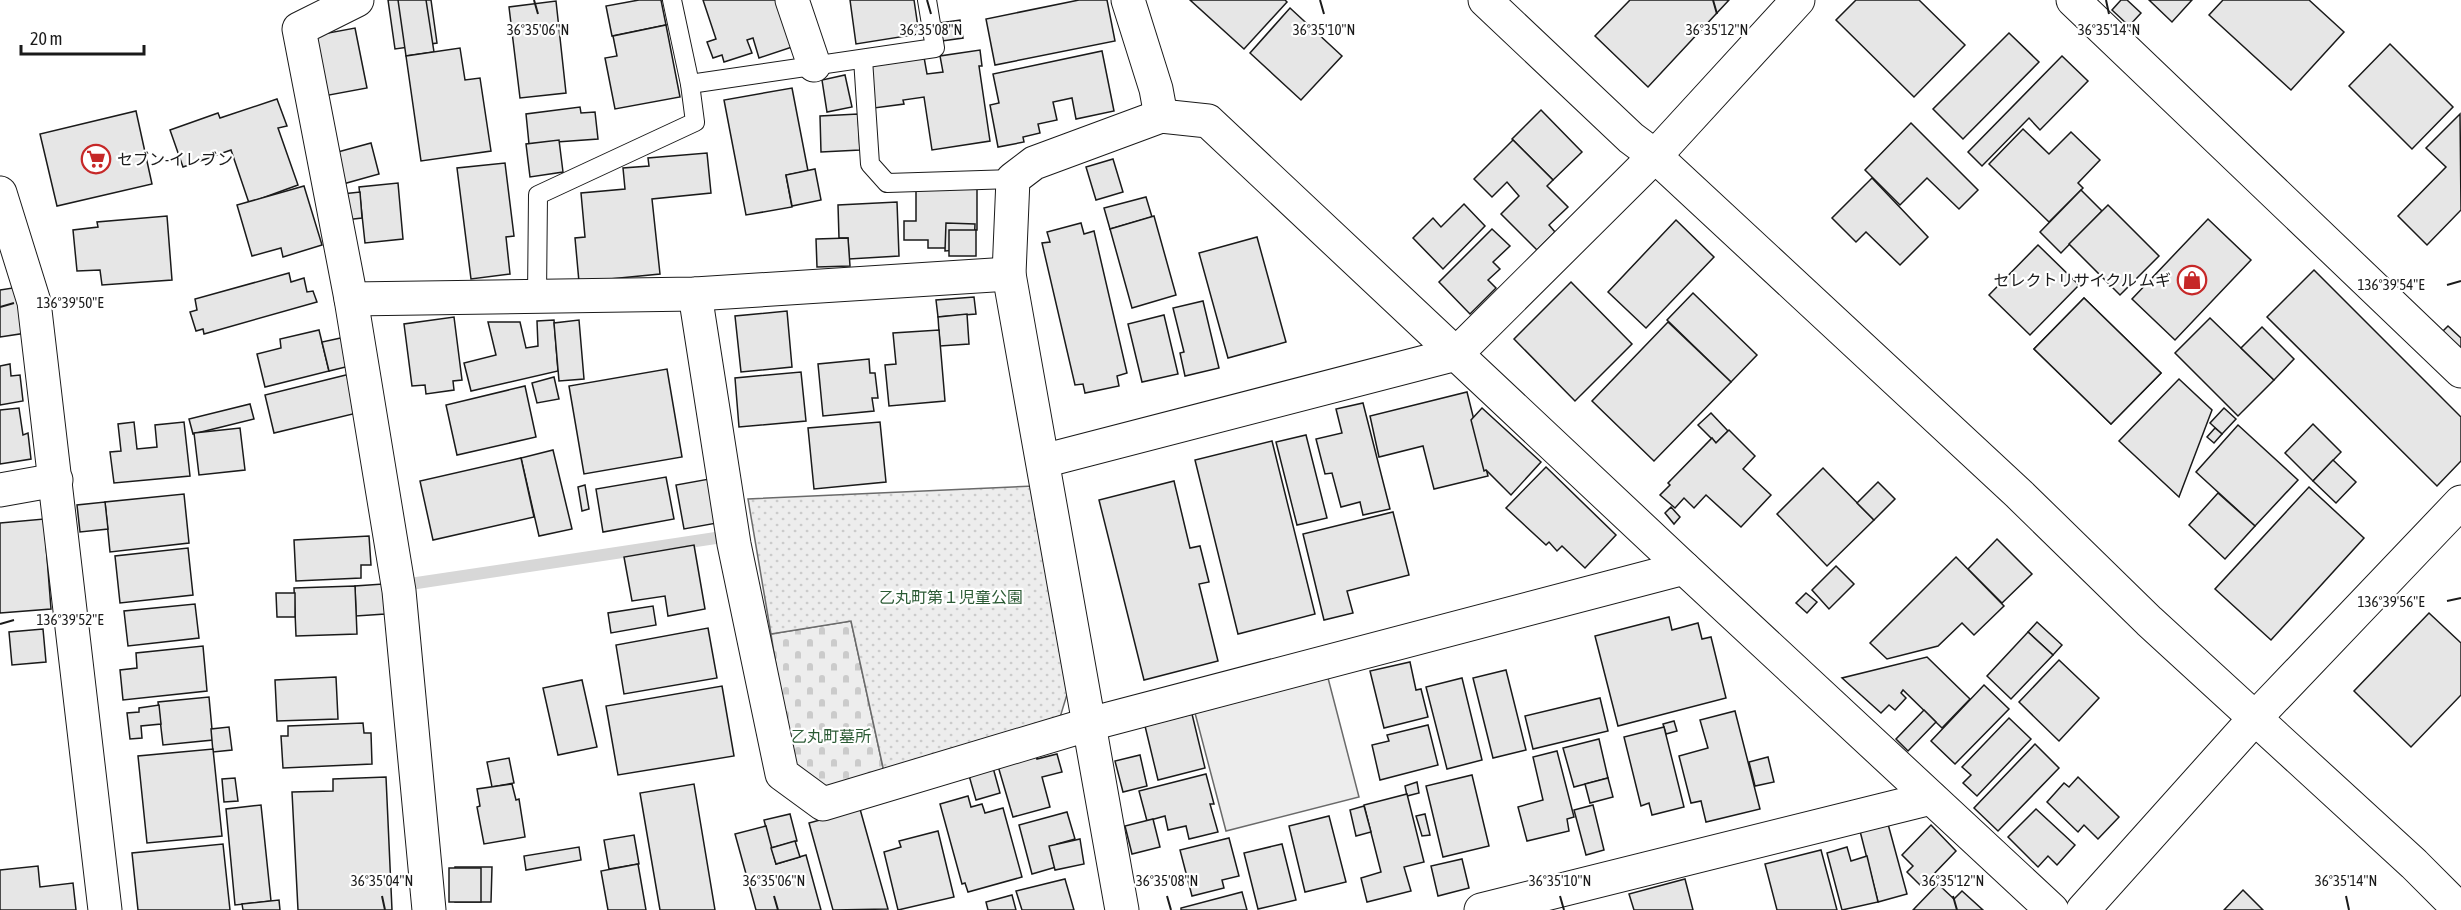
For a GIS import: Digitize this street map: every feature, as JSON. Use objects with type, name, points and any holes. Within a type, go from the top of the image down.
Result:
[{"type":"street","points":[[357,0],[299,29],[351,299],[399,591],[429,910]]},
{"type":"street","points":[[792,0],[814,65]]},
{"type":"street","points":[[1128,0],[1156,89],[1161,116]]},
{"type":"street","points":[[1485,0],[1631,138],[1655,156],[2010,486],[2142,614],[2414,864],[2460,910]]},
{"type":"street","points":[[1042,461],[1456,354],[1655,156],[1798,0]]},
{"type":"street","points":[[2073,0],[2461,371]]},
{"type":"street","points":[[1122,910],[1009,274],[1013,179],[1034,163],[1161,116],[1208,121],[2052,910]]},
{"type":"street","points":[[0,193],[34,302],[105,910]]},
{"type":"street","points":[[351,299],[695,294],[1009,274]]},
{"type":"street","points":[[695,294],[734,544],[782,774],[823,804],[1090,724],[1684,568]]},
{"type":"street","points":[[0,490],[56,480]]},
{"type":"street","points":[[2083,910],[2256,717],[2461,502]]},
{"type":"street","points":[[1480,910],[1931,798]]},
{"type":"lane","points":[[537,296],[538,195],[695,122],[690,84],[672,0]]},
{"type":"lane","points":[[690,84],[935,48],[927,0]]},
{"type":"lane","points":[[863,58],[870,164],[887,183],[1013,179]]},
{"type":"green space","name":"乙丸町第１児童公園","points":[[1034,486],[1072,678],[1058,724],[884,772],[851,621],[771,634],[748,499]]},
{"type":"green space","name":"乙丸町墓所","points":[[851,621],[884,772],[824,787],[792,766],[771,634]]},
{"type":"shaded area","points":[[1328,678],[1359,797],[1226,831],[1195,713]]},
{"type":"building","points":[[388,0],[431,0],[437,43],[395,49]]},
{"type":"building","points":[[398,0],[426,0],[434,52],[406,56]]},
{"type":"building","points":[[639,0],[661,0],[666,25],[612,36],[606,6]]},
{"type":"building","points":[[703,0],[783,0],[798,45],[759,58],[753,38],[747,40],[752,53],[724,62],[722,55],[713,58],[707,42],[716,39]]},
{"type":"building","points":[[850,0],[914,0],[919,34],[856,44]]},
{"type":"building","points":[[1079,0],[1107,0],[1115,41],[995,65],[986,19]]},
{"type":"building","points":[[1190,0],[1285,0],[1287,2],[1244,49]]},
{"type":"building","points":[[1630,0],[1729,0],[1648,87],[1595,36]]},
{"type":"building","points":[[1856,0],[1919,0],[1965,45],[1914,97],[1836,20]]},
{"type":"building","points":[[2121,0],[2127,0],[2141,13],[2129,26],[2112,10]]},
{"type":"building","points":[[2149,0],[2192,0],[2172,22]]},
{"type":"building","points":[[2223,0],[2309,0],[2344,32],[2291,90],[2209,15]]},
{"type":"building","points":[[556,1],[566,93],[520,98],[509,7]]},
{"type":"building","points":[[1290,8],[1342,56],[1301,100],[1250,53]]},
{"type":"building","points":[[960,20],[963,38],[935,42],[933,24]]},
{"type":"building","points":[[666,25],[680,97],[615,109],[605,58],[617,56],[613,36]]},
{"type":"building","points":[[355,28],[367,88],[324,96],[312,36]]},
{"type":"building","points":[[2009,33],[2039,62],[1963,139],[1933,109]]},
{"type":"building","points":[[2390,44],[2453,107],[2412,149],[2349,86]]},
{"type":"building","points":[[460,48],[465,80],[480,78],[491,151],[421,161],[406,56]]},
{"type":"building","points":[[980,50],[982,66],[979,66],[990,141],[932,150],[924,97],[903,100],[904,104],[874,108],[867,66],[924,57],[927,74],[943,72],[940,56]]},
{"type":"building","points":[[1102,51],[1114,111],[1076,119],[1072,98],[1053,102],[1057,120],[1038,124],[1040,133],[1023,137],[1024,142],[998,147],[990,105],[999,103],[993,74]]},
{"type":"building","points":[[2062,56],[2088,81],[2040,130],[2029,118],[1982,166],[1968,152]]},
{"type":"building","points":[[845,75],[852,107],[827,112],[822,80]]},
{"type":"building","points":[[792,88],[808,171],[786,175],[792,207],[746,215],[724,100]]},
{"type":"building","points":[[277,99],[287,126],[278,128],[298,185],[249,203],[231,150],[183,167],[170,130],[218,113],[220,118]]},
{"type":"building","points":[[580,107],[581,113],[595,112],[598,139],[529,144],[526,114]]},
{"type":"building","points":[[1541,110],[1582,152],[1553,180],[1512,139]]},
{"type":"building","name":"セブン-イレブン","points":[[136,111],[152,184],[57,206],[40,134]]},
{"type":"building","points":[[858,114],[860,150],[821,152],[820,116]]},
{"type":"building","points":[[2460,114],[2461,210],[2427,245],[2398,216],[2446,167],[2426,148]]},
{"type":"building","points":[[1911,123],[1978,190],[1959,209],[1927,178],[1900,205],[1865,170]]},
{"type":"building","points":[[2023,129],[2049,154],[2071,132],[2100,160],[2078,183],[2083,188],[2049,222],[1989,164]]},
{"type":"building","points":[[559,140],[563,172],[530,177],[526,144]]},
{"type":"building","points":[[1513,140],[1553,180],[1547,186],[1568,207],[1549,225],[1555,232],[1537,250],[1501,214],[1519,196],[1507,182],[1492,197],[1474,179]]},
{"type":"building","points":[[371,143],[379,174],[343,184],[334,153]]},
{"type":"building","points":[[707,153],[711,193],[652,199],[660,274],[579,282],[575,238],[585,237],[581,193],[625,189],[623,168],[649,166],[648,158]]},
{"type":"building","points":[[1113,159],[1123,192],[1096,200],[1086,167]]},
{"type":"building","points":[[505,163],[514,236],[506,237],[510,274],[471,279],[457,168]]},
{"type":"building","points":[[815,169],[821,200],[792,206],[786,175]]},
{"type":"building","points":[[1872,178],[1928,237],[1900,265],[1866,232],[1856,242],[1832,218]]},
{"type":"building","points":[[398,183],[403,239],[365,243],[359,187]]},
{"type":"building","points":[[916,185],[977,185],[977,230],[949,230],[949,248],[928,248],[928,240],[904,240],[904,221],[916,221]]},
{"type":"building","points":[[304,186],[322,245],[283,257],[281,248],[252,256],[237,205]]},
{"type":"building","points":[[2081,190],[2102,211],[2061,253],[2040,232]]},
{"type":"building","points":[[360,192],[362,218],[345,220],[342,194]]},
{"type":"building","points":[[1146,197],[1152,217],[1110,229],[1104,208]]},
{"type":"building","points":[[897,202],[899,256],[849,259],[848,238],[839,238],[838,205]]},
{"type":"building","points":[[1464,204],[1485,226],[1443,269],[1413,238],[1433,218],[1441,227]]},
{"type":"building","points":[[2108,205],[2159,256],[2120,295],[2069,244]]},
{"type":"building","points":[[167,216],[172,280],[102,285],[100,270],[77,271],[73,230],[98,227],[97,222]]},
{"type":"building","points":[[1154,216],[1176,295],[1132,308],[1110,229]]},
{"type":"building","name":"セレクトリサイクル ムギ","points":[[2208,219],[2251,260],[2175,340],[2132,299]]},
{"type":"building","points":[[1676,220],[1714,257],[1646,328],[1608,292]]},
{"type":"building","points":[[946,223],[975,224],[974,245],[970,249],[945,251]]},
{"type":"building","points":[[1081,223],[1084,234],[1094,231],[1127,373],[1117,376],[1119,386],[1085,393],[1083,384],[1075,385],[1042,243],[1050,242],[1047,232]]},
{"type":"building","points":[[1492,229],[1510,246],[1493,262],[1500,269],[1488,280],[1496,288],[1470,314],[1439,282]]},
{"type":"building","points":[[949,230],[976,230],[976,256],[949,256]]},
{"type":"building","points":[[1257,237],[1286,342],[1228,358],[1199,253]]},
{"type":"building","points":[[848,238],[850,266],[817,267],[816,239]]},
{"type":"building","points":[[2038,245],[2079,285],[2030,335],[1989,295]]},
{"type":"building","points":[[2314,270],[2461,417],[2461,461],[2437,486],[2267,317]]},
{"type":"building","points":[[289,273],[291,282],[304,278],[307,292],[313,291],[317,302],[204,334],[203,329],[196,331],[190,312],[197,310],[195,299]]},
{"type":"building","points":[[1571,282],[1632,344],[1575,401],[1514,339]]},
{"type":"building","points":[[19,287],[26,333],[0,337],[0,290]]},
{"type":"building","points":[[1693,293],[1757,355],[1731,382],[1667,320]]},
{"type":"building","points":[[974,297],[976,314],[938,317],[936,300]]},
{"type":"building","points":[[2084,298],[2161,373],[2111,424],[2034,349]]},
{"type":"building","points":[[2084,298],[2161,373],[2111,424],[2034,349]]},
{"type":"building","points":[[1203,301],[1219,368],[1185,376],[1180,353],[1184,352],[1173,308]]},
{"type":"building","points":[[787,311],[792,367],[741,372],[735,316]]},
{"type":"building","points":[[967,314],[969,344],[940,346],[938,317]]},
{"type":"building","points":[[1164,315],[1178,374],[1142,382],[1128,324]]},
{"type":"building","points":[[454,317],[462,380],[453,381],[454,390],[426,394],[425,385],[412,386],[404,324]]},
{"type":"building","points":[[2210,318],[2274,380],[2238,416],[2175,353]]},
{"type":"building","points":[[554,320],[558,371],[471,391],[464,363],[496,355],[488,322],[520,322],[526,348],[538,346],[537,321]]},
{"type":"building","points":[[579,320],[584,379],[559,381],[554,323]]},
{"type":"building","points":[[1668,322],[1731,382],[1654,461],[1592,401]]},
{"type":"building","points":[[2448,326],[2461,338],[2461,350],[2442,332]]},
{"type":"building","points":[[2262,327],[2294,359],[2274,380],[2241,348]]},
{"type":"building","points":[[319,330],[329,371],[265,387],[257,354],[281,348],[280,339]]},
{"type":"building","points":[[939,330],[945,401],[889,406],[885,365],[896,364],[893,333]]},
{"type":"building","points":[[350,336],[358,364],[329,371],[322,342]]},
{"type":"building","points":[[869,359],[870,373],[875,373],[878,398],[872,398],[874,411],[823,416],[818,364]]},
{"type":"building","points":[[10,364],[11,376],[20,375],[23,401],[0,405],[0,366]]},
{"type":"building","points":[[667,369],[682,457],[584,474],[569,386]]},
{"type":"building","points":[[358,372],[357,413],[274,433],[265,395]]},
{"type":"building","points":[[801,372],[806,421],[739,427],[735,378]]},
{"type":"building","points":[[554,377],[559,399],[537,403],[532,383]]},
{"type":"building","points":[[2179,379],[2212,410],[2179,497],[2119,441]]},
{"type":"building","points":[[525,386],[536,437],[457,455],[446,405]]},
{"type":"building","points":[[1467,392],[1488,476],[1434,489],[1423,446],[1379,457],[1370,416]]},
{"type":"building","points":[[1363,403],[1390,509],[1363,515],[1360,502],[1341,507],[1332,473],[1325,474],[1316,439],[1342,433],[1336,409]]},
{"type":"building","points":[[250,404],[254,419],[193,434],[189,419]]},
{"type":"building","points":[[19,408],[23,435],[28,433],[31,459],[0,464],[0,410]]},
{"type":"building","points":[[1482,408],[1541,462],[1511,495],[1486,470],[1484,471],[1471,420]]},
{"type":"building","points":[[2224,408],[2236,419],[2222,434],[2210,423]]},
{"type":"building","points":[[1711,413],[1728,431],[1716,443],[1698,425]]},
{"type":"building","points":[[134,422],[137,449],[157,447],[155,425],[184,422],[190,476],[114,483],[110,452],[121,451],[118,424]]},
{"type":"building","points":[[880,422],[886,482],[814,489],[808,428]]},
{"type":"building","points":[[2313,424],[2341,452],[2313,481],[2285,453]]},
{"type":"building","points":[[2238,425],[2298,480],[2255,526],[2196,472]]},
{"type":"building","points":[[240,428],[245,470],[199,475],[194,433]]},
{"type":"building","points":[[2215,428],[2222,434],[2214,443],[2207,437]]},
{"type":"building","points":[[1729,430],[1755,456],[1743,469],[1771,495],[1741,527],[1706,495],[1694,508],[1684,498],[1675,508],[1660,495],[1670,485],[1668,483],[1712,438],[1716,443]]},
{"type":"building","points":[[1306,435],[1327,518],[1297,525],[1276,442]]},
{"type":"building","points":[[1272,441],[1315,614],[1238,634],[1195,460]]},
{"type":"building","points":[[553,450],[572,529],[539,536],[521,458]]},
{"type":"building","points":[[521,458],[534,517],[433,540],[420,481]]},
{"type":"building","points":[[2333,460],[2356,482],[2336,503],[2313,481]]},
{"type":"building","points":[[1546,467],[1616,535],[1585,568],[1562,546],[1557,551],[1549,542],[1546,545],[1506,508]]},
{"type":"building","points":[[1823,468],[1874,520],[1827,566],[1777,514]]},
{"type":"building","points":[[666,477],[674,519],[603,532],[596,489]]},
{"type":"building","points":[[709,479],[717,523],[684,529],[676,485]]},
{"type":"building","points":[[1174,481],[1190,548],[1200,546],[1209,582],[1199,584],[1218,661],[1144,680],[1099,500]]},
{"type":"building","points":[[1878,482],[1895,499],[1874,520],[1857,503]]},
{"type":"building","points":[[585,485],[589,509],[582,511],[578,487]]},
{"type":"building","points":[[2309,487],[2364,538],[2271,640],[2215,589]]},
{"type":"building","points":[[2218,493],[2255,526],[2225,559],[2189,525]]},
{"type":"building","points":[[184,494],[189,543],[110,552],[105,502]]},
{"type":"building","points":[[105,502],[108,529],[80,532],[77,505]]},
{"type":"building","points":[[1671,507],[1680,517],[1674,524],[1665,513]]},
{"type":"building","points":[[1393,512],[1409,575],[1347,591],[1353,613],[1324,620],[1303,534]]},
{"type":"building","points":[[44,519],[51,609],[0,613],[0,523]]},
{"type":"building","points":[[369,536],[371,565],[361,565],[361,578],[296,581],[294,540]]},
{"type":"building","points":[[1997,539],[2032,574],[2002,603],[1968,569]]},
{"type":"building","points":[[694,545],[705,609],[668,616],[665,596],[632,601],[624,557]]},
{"type":"building","points":[[188,548],[193,595],[120,603],[115,556]]},
{"type":"building","points":[[1956,557],[2004,606],[1974,635],[1962,623],[1938,646],[1887,659],[1870,643]]},
{"type":"building","points":[[1836,566],[1854,584],[1829,609],[1812,590]]},
{"type":"building","points":[[383,584],[385,614],[356,616],[355,586]]},
{"type":"building","points":[[355,586],[357,634],[296,636],[294,588]]},
{"type":"building","points":[[276,593],[295,593],[295,617],[277,617]]},
{"type":"building","points":[[1806,593],[1817,602],[1807,613],[1796,603]]},
{"type":"building","points":[[195,604],[199,638],[128,646],[124,611]]},
{"type":"building","points":[[653,606],[656,625],[611,633],[608,613]]},
{"type":"building","points":[[2429,613],[2461,643],[2461,695],[2411,747],[2354,691]]},
{"type":"building","points":[[1669,617],[1672,630],[1698,623],[1702,639],[1711,637],[1726,698],[1618,726],[1595,636]]},
{"type":"building","points":[[2037,622],[2062,645],[2053,655],[2028,632]]},
{"type":"building","points":[[708,628],[717,678],[624,694],[616,645]]},
{"type":"building","points":[[43,629],[46,662],[12,665],[9,632]]},
{"type":"building","points":[[2028,632],[2053,655],[2011,699],[1987,676]]},
{"type":"building","points":[[203,646],[207,691],[123,700],[120,670],[137,668],[136,653]]},
{"type":"building","points":[[1927,657],[1970,699],[1942,728],[1903,690],[1901,693],[1906,698],[1895,710],[1889,705],[1881,713],[1842,678]]},
{"type":"building","points":[[2059,660],[2099,698],[2059,741],[2019,702]]},
{"type":"building","points":[[1410,662],[1416,690],[1421,689],[1428,717],[1384,728],[1370,671]]},
{"type":"building","points":[[1506,670],[1526,750],[1493,758],[1473,678]]},
{"type":"building","points":[[336,677],[338,719],[277,721],[275,680]]},
{"type":"building","points":[[1462,678],[1482,760],[1447,769],[1426,687]]},
{"type":"building","points":[[582,680],[597,747],[558,755],[543,688]]},
{"type":"building","points":[[1984,685],[2009,709],[1955,764],[1931,741]]},
{"type":"building","points":[[722,686],[734,756],[618,775],[606,706]]},
{"type":"building","points":[[209,697],[213,740],[163,745],[158,702]]},
{"type":"building","points":[[1600,698],[1608,731],[1533,749],[1525,716]]},
{"type":"building","points":[[159,705],[161,724],[141,726],[142,738],[130,739],[127,713],[139,712],[139,708]]},
{"type":"building","points":[[1924,710],[1936,722],[1908,751],[1896,739]]},
{"type":"building","points":[[1735,711],[1760,809],[1706,822],[1701,801],[1691,803],[1679,756],[1708,748],[1700,720]]},
{"type":"building","points":[[1192,714],[1205,768],[1158,780],[1145,726]]},
{"type":"building","points":[[2009,718],[2031,739],[1977,796],[1963,783],[1971,775],[1962,767]]},
{"type":"building","points":[[1674,721],[1677,731],[1666,734],[1663,724]]},
{"type":"building","points":[[363,723],[364,733],[371,733],[372,764],[283,768],[281,736],[288,736],[288,726]]},
{"type":"building","points":[[1428,725],[1438,765],[1380,780],[1372,745],[1389,741],[1387,735]]},
{"type":"building","points":[[229,727],[232,750],[213,752],[211,729]]},
{"type":"building","points":[[1664,727],[1684,807],[1652,815],[1649,803],[1641,806],[1624,737]]},
{"type":"building","points":[[1599,739],[1608,778],[1574,787],[1563,748]]},
{"type":"building","points":[[2035,744],[2059,768],[1998,831],[1974,808]]},
{"type":"building","points":[[213,749],[222,836],[147,843],[138,756]]},
{"type":"building","points":[[1557,751],[1574,817],[1567,819],[1569,831],[1527,841],[1518,807],[1543,800],[1533,757]]},
{"type":"building","points":[[1057,754],[1062,772],[1042,777],[1050,807],[1013,817],[998,766],[1036,755],[1037,759]]},
{"type":"building","points":[[1140,755],[1147,786],[1123,792],[1115,761]]},
{"type":"building","points":[[1768,757],[1774,782],[1755,786],[1749,762]]},
{"type":"building","points":[[509,758],[514,783],[492,787],[487,762]]},
{"type":"building","points":[[992,764],[1000,793],[976,800],[968,772]]},
{"type":"building","points":[[1206,774],[1214,804],[1210,804],[1218,832],[1189,839],[1186,826],[1168,830],[1165,816],[1147,821],[1139,791]]},
{"type":"building","points":[[1472,775],[1489,846],[1443,857],[1426,786]]},
{"type":"building","points":[[386,777],[392,910],[298,910],[292,792],[333,791],[333,779]]},
{"type":"building","points":[[2078,777],[2119,817],[2098,839],[2084,825],[2078,832],[2047,802],[2064,783],[2069,787]]},
{"type":"building","points":[[235,778],[238,801],[224,802],[222,779]]},
{"type":"building","points":[[1608,778],[1613,797],[1590,803],[1585,784]]},
{"type":"building","points":[[1417,782],[1419,793],[1407,796],[1405,786]]},
{"type":"building","points":[[512,784],[516,800],[519,799],[525,837],[484,844],[477,807],[480,806],[477,789]]},
{"type":"building","points":[[694,784],[715,910],[660,910],[640,793]]},
{"type":"building","points":[[1407,794],[1424,862],[1404,867],[1411,891],[1367,902],[1361,878],[1381,872],[1364,805]]},
{"type":"building","points":[[968,796],[971,807],[982,804],[985,813],[1003,808],[1022,877],[968,892],[965,883],[962,884],[940,804]]},
{"type":"building","points":[[261,805],[271,901],[235,905],[226,809]]},
{"type":"building","points":[[1593,805],[1604,850],[1586,855],[1574,810]]},
{"type":"building","points":[[1364,806],[1371,832],[1356,836],[1350,810]]},
{"type":"building","points":[[860,809],[888,909],[833,910],[809,823]]},
{"type":"building","points":[[2036,809],[2075,845],[2057,865],[2048,856],[2038,867],[2008,837]]},
{"type":"building","points":[[1067,812],[1075,839],[1057,844],[1063,865],[1032,874],[1019,825]]},
{"type":"building","points":[[790,814],[797,841],[771,848],[764,820]]},
{"type":"building","points":[[1425,814],[1430,835],[1422,836],[1416,816]]},
{"type":"building","points":[[1329,816],[1346,882],[1305,892],[1289,826]]},
{"type":"building","points":[[1153,819],[1160,847],[1132,854],[1125,826]]},
{"type":"building","points":[[1888,824],[1907,894],[1878,902],[1860,831]]},
{"type":"building","points":[[1931,825],[1956,851],[1928,880],[1926,879],[1920,885],[1907,872],[1913,866],[1902,855]]},
{"type":"building","points":[[766,826],[776,864],[806,855],[821,910],[756,910],[735,834]]},
{"type":"building","points":[[938,831],[954,897],[898,910],[884,852],[901,847],[899,841]]},
{"type":"building","points":[[634,835],[639,864],[609,869],[604,840]]},
{"type":"building","points":[[1229,838],[1239,876],[1222,880],[1224,888],[1192,896],[1180,850]]},
{"type":"building","points":[[1080,839],[1084,864],[1055,870],[1049,846]]},
{"type":"building","points":[[795,841],[800,857],[776,864],[771,848]]},
{"type":"building","points":[[223,844],[230,910],[138,910],[132,853]]},
{"type":"building","points":[[1282,844],[1296,900],[1258,909],[1244,853]]},
{"type":"building","points":[[579,847],[581,860],[526,870],[524,856]]},
{"type":"building","points":[[1847,847],[1851,861],[1867,856],[1878,902],[1842,910],[1827,853]]},
{"type":"building","points":[[1821,850],[1837,910],[1777,910],[1765,864]]},
{"type":"building","points":[[1462,859],[1469,888],[1438,896],[1431,866]]},
{"type":"building","points":[[638,864],[646,910],[608,910],[601,871]]},
{"type":"building","points":[[38,866],[40,887],[73,883],[76,910],[0,910],[0,870]]},
{"type":"building","points":[[455,867],[492,867],[491,902],[455,902]]},
{"type":"building","points":[[449,868],[481,868],[481,902],[449,902]]},
{"type":"building","points":[[1065,879],[1074,910],[1022,910],[1016,891]]},
{"type":"building","points":[[1685,879],[1693,910],[1634,910],[1629,894]]},
{"type":"building","points":[[1938,884],[1954,899],[1962,891],[1983,910],[1913,910]]},
{"type":"building","points":[[2243,890],[2263,910],[2224,910]]},
{"type":"building","points":[[1242,892],[1247,910],[1181,910],[1181,908]]},
{"type":"building","points":[[1012,895],[1016,910],[988,910],[986,902]]},
{"type":"building","points":[[279,900],[280,910],[243,910],[242,904]]},
{"type":"waterway","points":[[410,584],[729,536]]},
{"type":"place","name":"セブン-イレブン","points":[[96,159]]},
{"type":"place","name":"セレクトリサイクル ムギ","points":[[2192,280]]}]
